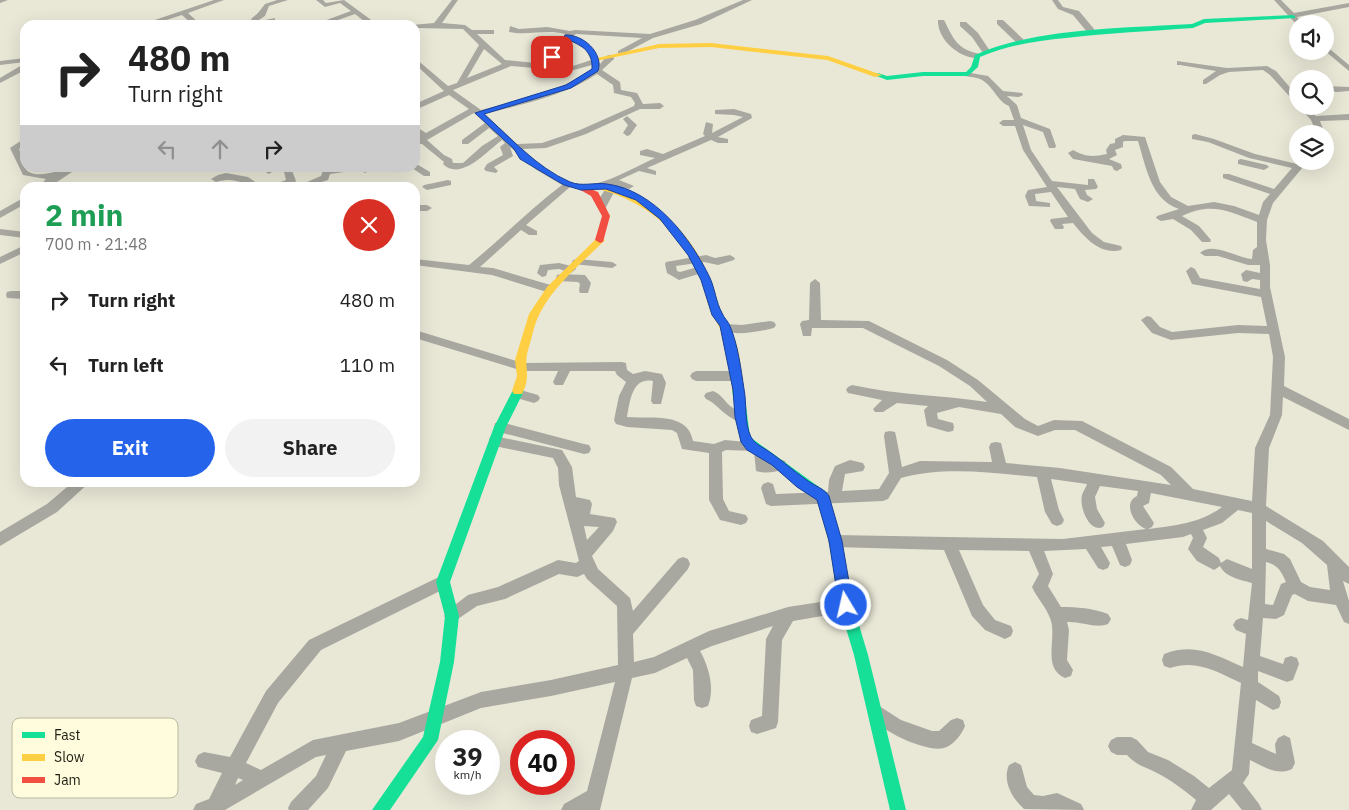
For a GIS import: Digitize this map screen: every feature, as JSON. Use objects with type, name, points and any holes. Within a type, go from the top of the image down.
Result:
[{"type":"street","points":[[0,1],[5,0]]},
{"type":"street","points":[[159,20],[220,0]]},
{"type":"street","points":[[255,20],[262,14],[267,5],[285,0]]},
{"type":"street","points":[[319,0],[325,5],[341,0],[367,20]]},
{"type":"street","points":[[436,25],[455,0]]},
{"type":"street","points":[[469,26],[483,46],[502,62],[570,69],[596,63],[616,55],[650,36],[698,22],[749,0]]},
{"type":"street","points":[[1054,0],[1060,8],[1076,13],[1091,31]]},
{"type":"street","points":[[1277,0],[1291,15]]},
{"type":"street","points":[[1310,15],[1349,5]]},
{"type":"street","points":[[183,12],[192,20]]},
{"type":"street","points":[[332,20],[355,12]]},
{"type":"street","points":[[941,22],[957,50],[969,55],[982,54],[1021,42],[1091,31],[1193,26],[1204,21],[1289,19]]},
{"type":"street","points":[[1000,22],[1021,42]]},
{"type":"street","points":[[962,24],[975,36],[982,54]]},
{"type":"street","points":[[420,26],[469,26],[491,32]]},
{"type":"street","points":[[513,28],[512,30],[517,31],[530,32],[540,29],[569,35],[582,43],[593,52],[596,63],[617,84],[617,92],[634,95],[639,103],[638,112]]},
{"type":"street","points":[[538,65],[544,56],[552,57],[560,53],[569,35],[575,32],[650,36]]},
{"type":"street","points":[[616,55],[659,46],[711,45],[828,58],[887,78],[970,71],[985,78],[1008,103],[1013,105],[1019,120],[1020,139],[1051,186],[1088,235],[1102,245],[1117,248]]},
{"type":"street","points":[[460,84],[483,46]]},
{"type":"street","points":[[970,71],[982,54]]},
{"type":"street","points":[[1334,56],[1349,70]]},
{"type":"street","points":[[0,63],[20,61]]},
{"type":"street","points":[[420,140],[466,113],[517,103],[569,86],[596,63]]},
{"type":"street","points":[[1180,63],[1229,70],[1257,68],[1268,70],[1273,72],[1289,92]]},
{"type":"street","points":[[380,810],[430,740],[447,662],[452,616],[443,582],[500,427],[523,380],[523,367],[520,360],[534,314],[550,289],[600,240],[606,216],[595,194],[568,184],[523,157],[514,145],[420,64]]},
{"type":"street","points":[[420,110],[460,84],[510,64]]},
{"type":"street","points":[[0,81],[20,70]]},
{"type":"street","points":[[1206,82],[1217,73],[1229,70]]},
{"type":"street","points":[[569,86],[581,89]]},
{"type":"street","points":[[1334,90],[1349,89]]},
{"type":"street","points":[[1001,94],[1019,95]]},
{"type":"street","points":[[543,95],[548,98],[555,98],[558,95]]},
{"type":"street","points":[[420,105],[436,99]]},
{"type":"street","points":[[517,103],[534,106]]},
{"type":"street","points":[[543,146],[583,132],[612,119],[660,106]]},
{"type":"street","points":[[1005,111],[1019,120],[1047,131],[1052,146]]},
{"type":"street","points":[[598,116],[612,119],[616,122],[627,119],[638,112]]},
{"type":"street","points":[[643,153],[666,155],[685,153],[682,144],[749,123],[748,116],[734,112],[718,112]]},
{"type":"street","points":[[1310,115],[1318,125]]},
{"type":"street","points":[[1314,119],[1349,117]]},
{"type":"street","points":[[627,119],[634,125],[627,132]]},
{"type":"street","points":[[1003,123],[1019,120]]},
{"type":"street","points":[[465,142],[489,124]]},
{"type":"street","points":[[709,124],[707,134],[726,141]]},
{"type":"street","points":[[574,125],[576,131],[583,132]]},
{"type":"street","points":[[544,135],[556,136],[562,139]]},
{"type":"street","points":[[420,142],[430,145],[442,158],[449,161],[448,164],[457,167],[465,166],[485,148],[503,136]]},
{"type":"street","points":[[1195,137],[1203,138],[1238,152],[1283,164]]},
{"type":"street","points":[[1104,160],[1104,157],[1112,155],[1110,150],[1113,146],[1120,145],[1118,141],[1123,138],[1142,139],[1158,187],[1170,202],[1179,207],[1188,208]]},
{"type":"street","points":[[20,144],[14,148],[20,164]]},
{"type":"street","points":[[493,171],[489,169],[490,166],[508,156],[504,147],[514,145],[566,148]]},
{"type":"street","points":[[1073,152],[1076,158],[1104,160],[1116,164],[1117,168]]},
{"type":"street","points":[[602,207],[602,200],[614,184],[638,168],[666,155]]},
{"type":"street","points":[[1240,162],[1264,167],[1289,164]]},
{"type":"street","points":[[638,168],[653,173]]},
{"type":"street","points":[[420,169],[427,174]]},
{"type":"street","points":[[462,169],[472,175]]},
{"type":"street","points":[[1117,746],[1131,746],[1142,758],[1162,766],[1188,782],[1205,805],[1240,774],[1252,661],[1248,628],[1257,608],[1259,578],[1259,480],[1262,448],[1276,415],[1279,358],[1266,294],[1262,249],[1262,220],[1268,202],[1296,170]]},
{"type":"street","points":[[23,172],[29,175],[54,177]]},
{"type":"street","points":[[48,182],[65,172]]},
{"type":"street","points":[[288,172],[291,181],[288,182]]},
{"type":"street","points":[[312,182],[325,178],[326,172]]},
{"type":"street","points":[[216,179],[228,175],[250,182]]},
{"type":"street","points":[[1226,176],[1276,193]]},
{"type":"street","points":[[1047,205],[1032,204],[1031,192],[1051,186],[1090,188],[1093,187],[1091,181]]},
{"type":"street","points":[[427,188],[448,183]]},
{"type":"street","points":[[472,268],[509,238],[531,214],[568,184]]},
{"type":"street","points":[[581,188],[614,184],[629,186]]},
{"type":"street","points":[[614,184],[651,206],[672,227],[706,280],[717,315],[726,328],[736,376],[740,417],[745,438],[756,449],[760,467],[780,465],[802,484],[829,496]]},
{"type":"street","points":[[1079,188],[1083,197],[1088,199]]},
{"type":"street","points":[[0,215],[20,203]]},
{"type":"street","points":[[1161,218],[1166,218],[1188,208],[1217,205],[1262,220]]},
{"type":"street","points":[[420,208],[427,208]]},
{"type":"street","points":[[1173,215],[1195,228],[1206,240]]},
{"type":"street","points":[[1060,228],[1055,221],[1076,220]]},
{"type":"street","points":[[521,226],[533,233]]},
{"type":"street","points":[[0,232],[20,234]]},
{"type":"street","points":[[487,246],[494,240],[509,238]]},
{"type":"street","points":[[1205,253],[1218,253],[1248,262],[1258,262],[1256,250],[1262,249]]},
{"type":"street","points":[[0,261],[20,251]]},
{"type":"street","points":[[698,265],[706,258],[710,261],[720,262],[730,258]]},
{"type":"street","points":[[420,263],[493,272],[550,289]]},
{"type":"street","points":[[542,272],[544,267],[612,265]]},
{"type":"street","points":[[1191,271],[1196,280],[1200,282],[1266,294]]},
{"type":"street","points":[[1247,278],[1246,274],[1265,276]]},
{"type":"street","points":[[561,278],[581,278],[586,283],[584,290]]},
{"type":"street","points":[[815,283],[811,328],[865,324],[943,363],[974,383],[1020,423],[1038,431],[1054,425],[1077,425],[1102,436],[1166,471],[1189,494]]},
{"type":"street","points":[[11,295],[20,296]]},
{"type":"street","points":[[1148,320],[1156,330],[1171,336],[1238,329],[1273,330]]},
{"type":"street","points":[[726,328],[744,329],[770,325]]},
{"type":"street","points":[[730,346],[733,339],[744,329]]},
{"type":"street","points":[[420,336],[523,367],[622,366],[621,372],[633,380]]},
{"type":"street","points":[[559,382],[565,368]]},
{"type":"street","points":[[657,401],[660,382],[658,377],[639,375],[633,380],[625,396],[620,420],[628,423],[676,425],[682,430],[684,437],[687,438],[687,444],[715,449],[726,445],[756,449]]},
{"type":"street","points":[[696,376],[736,376]]},
{"type":"street","points":[[1277,388],[1349,425]]},
{"type":"street","points":[[852,390],[881,398],[959,402],[1003,409]]},
{"type":"street","points":[[517,394],[534,398]]},
{"type":"street","points":[[710,396],[713,396],[728,411],[740,417]]},
{"type":"street","points":[[879,409],[894,398]]},
{"type":"street","points":[[948,427],[932,422],[930,410],[959,402]]},
{"type":"street","points":[[500,427],[555,447]]},
{"type":"street","points":[[768,488],[772,500],[883,495],[896,474],[896,462],[891,452],[890,436]]},
{"type":"street","points":[[495,441],[555,447]]},
{"type":"street","points":[[555,447],[565,467],[571,502],[586,559],[592,574],[625,603],[626,671],[593,803],[570,810]]},
{"type":"street","points":[[996,447],[1000,468]]},
{"type":"street","points":[[715,449],[716,500],[725,516],[741,520]]},
{"type":"street","points":[[858,467],[850,466],[840,470],[829,496],[846,605],[861,655],[898,810]]},
{"type":"street","points":[[896,474],[920,467],[1000,468],[1043,472],[1189,494],[1259,509],[1307,538],[1349,576]]},
{"type":"street","points":[[1043,472],[1052,512],[1057,520]]},
{"type":"street","points":[[1094,479],[1093,488],[1088,496],[1090,511],[1098,523]]},
{"type":"street","points":[[0,540],[52,508],[77,487]]},
{"type":"street","points":[[1145,487],[1144,498],[1136,503],[1137,509],[1147,523]]},
{"type":"street","points":[[452,616],[473,600],[500,594],[558,567],[577,570],[610,522],[584,520],[582,518],[585,504],[571,502]]},
{"type":"street","points":[[836,541],[1063,545],[1165,534],[1195,528],[1217,519],[1236,504]]},
{"type":"street","points":[[1195,528],[1200,538],[1195,549],[1202,556],[1240,573],[1259,578]]},
{"type":"street","points":[[1117,539],[1125,560]]},
{"type":"street","points":[[1090,542],[1103,563]]},
{"type":"street","points":[[949,543],[979,613],[990,625],[1005,631]]},
{"type":"street","points":[[1034,545],[1046,574],[1040,587],[1057,615],[1061,630],[1059,662],[1065,670]]},
{"type":"street","points":[[1259,552],[1279,559],[1285,564],[1296,586],[1308,594],[1340,599]]},
{"type":"street","points":[[1334,561],[1334,573],[1340,599],[1349,617]]},
{"type":"street","points":[[625,632],[683,564]]},
{"type":"street","points":[[213,809],[272,697],[315,645],[443,582]]},
{"type":"street","points":[[1257,608],[1268,612],[1276,612],[1279,610],[1286,589],[1296,586]]},
{"type":"street","points":[[213,809],[313,749],[399,732],[481,700],[552,688],[655,666],[708,640],[788,614],[846,605]]},
{"type":"street","points":[[757,726],[770,722],[770,691],[774,640],[788,614]]},
{"type":"street","points":[[1057,615],[1077,614],[1103,619]]},
{"type":"street","points":[[690,648],[701,669],[702,700]]},
{"type":"street","points":[[1170,660],[1179,657],[1202,657],[1250,683],[1273,702]]},
{"type":"street","points":[[1252,661],[1287,674],[1291,664]]},
{"type":"street","points":[[874,710],[896,727],[932,740],[942,740],[956,726]]},
{"type":"street","points":[[297,808],[322,782],[340,744]]},
{"type":"street","points":[[1243,748],[1276,763],[1286,762],[1284,744]]},
{"type":"street","points":[[204,761],[234,767],[262,779]]},
{"type":"street","points":[[1015,771],[1019,792],[1030,803],[1043,805],[1057,802],[1075,810]]},
{"type":"street","points":[[1231,782],[1253,810]]},
{"type":"street","points":[[883,810],[893,792]]},
{"type":"traffic: fast","points":[[878,75],[887,78],[923,74],[968,74],[974,67],[977,56],[1015,43],[1035,40],[1072,35],[1193,26],[1204,21],[1289,17]]},
{"type":"traffic: fast","points":[[738,390],[745,439],[822,496],[835,541],[846,605],[861,655],[898,810]]},
{"type":"traffic: fast","points":[[380,810],[430,740],[447,662],[452,616],[443,582],[500,427],[518,391]]},
{"type":"traffic: slow","points":[[596,59],[659,46],[711,45],[828,58],[878,75]]},
{"type":"traffic: slow","points":[[598,186],[617,191],[650,207],[664,218],[688,246],[706,280],[715,310],[729,337],[734,357],[738,390]]},
{"type":"traffic: slow","points":[[518,391],[523,376],[520,360],[534,314],[550,289],[600,240]]},
{"type":"traffic: jam","points":[[581,188],[595,194],[606,216],[600,240]]},
{"type":"route","points":[[552,57],[560,53],[567,36],[582,43],[593,52],[596,59],[596,70],[569,86],[550,93],[479,113],[516,147],[523,157],[567,184],[581,188],[607,187],[639,198],[663,217],[693,254],[706,280],[717,315],[725,325],[730,342],[739,390],[740,417],[745,438],[751,447],[776,462],[802,484],[822,496],[836,541],[846,605]]}]
